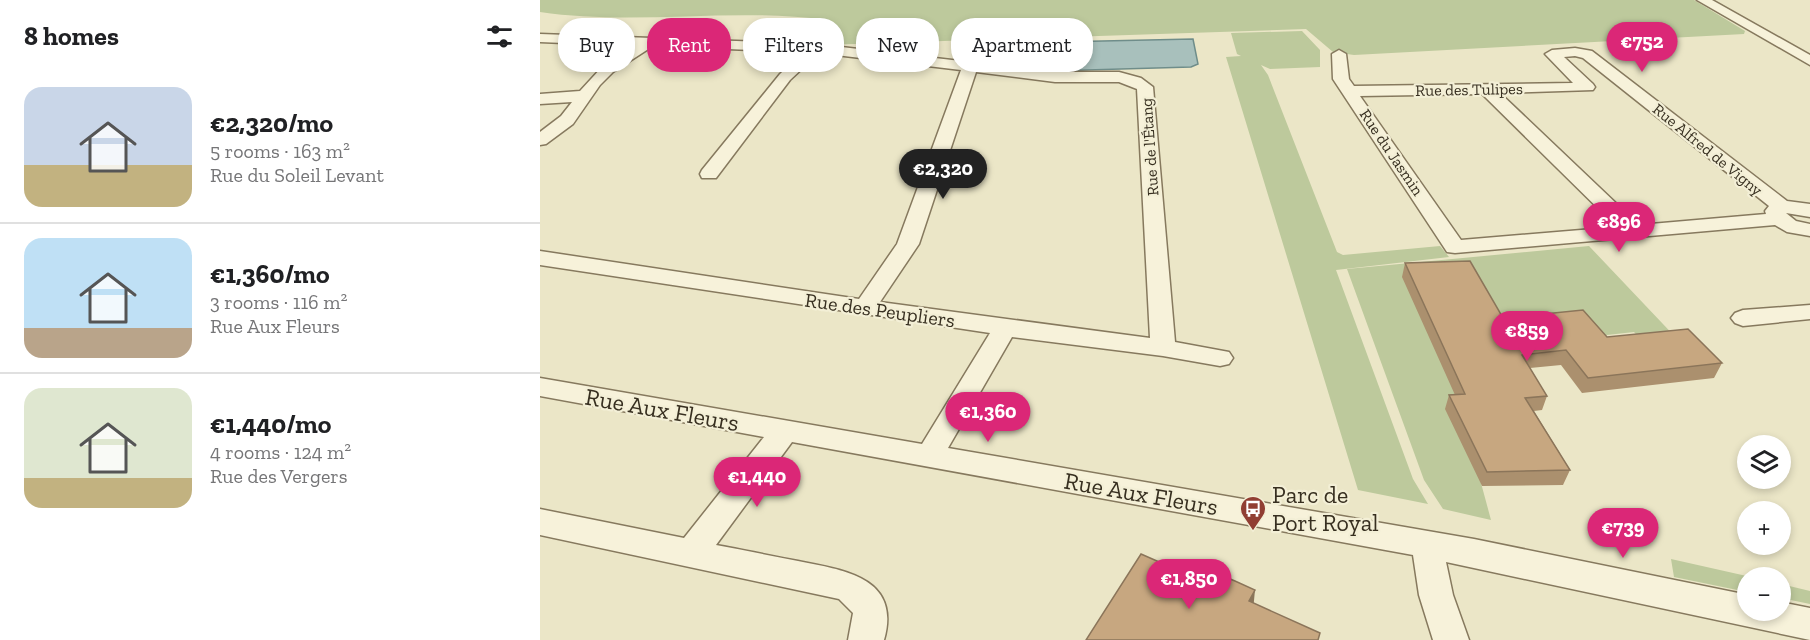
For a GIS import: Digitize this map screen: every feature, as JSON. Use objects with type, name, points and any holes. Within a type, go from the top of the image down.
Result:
[{"type":"street","points":[[1702,0],[1810,62]]},
{"type":"street","name":"Rue de l'Étang","points":[[540,38],[647,43]]},
{"type":"street","points":[[540,140],[567,120],[608,69],[647,44]]},
{"type":"street","name":"Rue de l'Étang","points":[[844,51],[951,65]]},
{"type":"street","name":"Rue Alfred de Vigny","points":[[1587,87],[1552,54],[1575,52],[1587,54],[1781,213],[1795,227],[1810,230]]},
{"type":"street","name":"Rue du Jasmin","points":[[1339,54],[1341,79],[1455,247],[1634,232]]},
{"type":"street","points":[[709,174],[790,72]]},
{"type":"street","points":[[865,308],[908,244],[968,72]]},
{"type":"street","name":"Rue de l'Étang","points":[[1012,72],[1055,77],[1119,77],[1136,81],[1145,87],[1163,348]]},
{"type":"street","name":"Rue des Tulipes","points":[[1351,91],[1587,87]]},
{"type":"street","points":[[1486,89],[1634,232],[1781,213]]},
{"type":"street","points":[[540,99],[584,96]]},
{"type":"street","name":"Rue Alfred de Vigny","points":[[1781,213],[1810,211]]},
{"type":"street","name":"Rue des Peupliers","points":[[540,258],[865,308],[1163,348],[1220,358]]},
{"type":"street","points":[[1743,318],[1810,312]]},
{"type":"street","points":[[929,456],[1005,328]]},
{"type":"street","name":"Rue Aux Fleurs","points":[[540,387],[1426,545],[1810,624]]},
{"type":"street","points":[[691,554],[784,432]]},
{"type":"street","points":[[540,522],[848,586],[866,600],[873,619],[866,640]]},
{"type":"street","points":[[1426,545],[1436,595],[1451,640]]},
{"type":"green space","points":[[540,0],[1694,0],[1745,31],[1744,34],[1354,55],[1333,52],[1306,29],[1093,36],[1093,18],[951,18],[951,41],[939,41],[939,18],[856,18],[856,44],[844,44],[844,18],[755,15],[612,17],[540,12]]},
{"type":"green space","points":[[1302,31],[1320,50],[1320,67],[1270,69],[1261,65],[1268,75],[1337,252],[1343,255],[1440,246],[1449,257],[1336,270],[1413,479],[1428,504],[1358,490],[1226,57],[1241,56],[1237,54],[1231,33]]},
{"type":"green space","points":[[1589,246],[1681,343],[1647,346],[1634,332],[1589,337],[1577,324],[1461,409],[1491,520],[1443,509],[1424,480],[1347,269]]},
{"type":"green space","points":[[1671,559],[1737,574],[1737,590],[1674,577]]},
{"type":"green space","points":[[1791,586],[1810,591],[1810,604],[1791,600]]},
{"type":"water","points":[[1193,39],[1198,64],[1191,67],[1093,70],[1093,41]]},
{"type":"building","points":[[1470,261],[1503,318],[1583,310],[1607,337],[1688,329],[1722,363],[1588,378],[1566,350],[1522,355],[1547,396],[1525,398],[1570,470],[1487,472],[1449,395],[1465,394],[1405,263]]},
{"type":"building","points":[[1141,554],[1207,583],[1213,572],[1255,590],[1249,601],[1320,633],[1318,640],[1086,640]]},
{"type":"place","name":"Parc de Port Royal","points":[[1253,532]]}]
